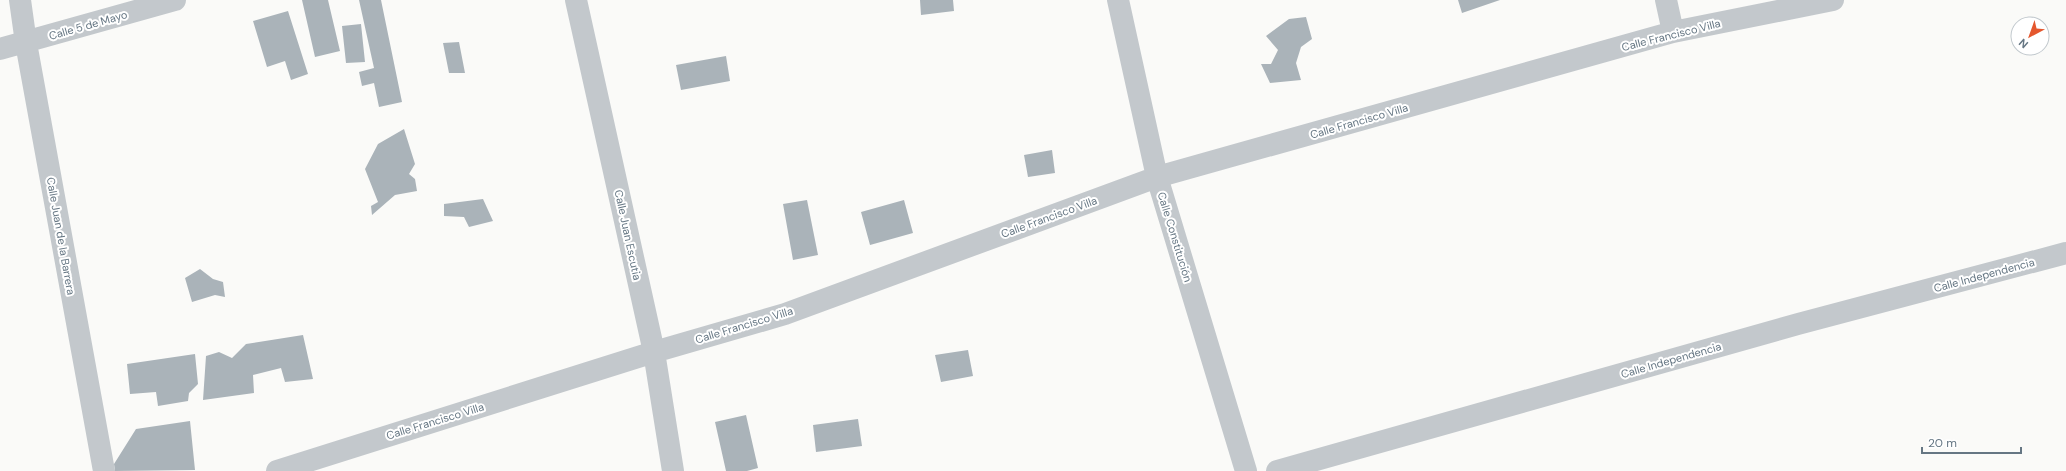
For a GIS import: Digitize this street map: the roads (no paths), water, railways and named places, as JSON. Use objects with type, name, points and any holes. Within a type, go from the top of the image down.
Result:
[{"type":"street","name":"Calle Juan de la Barrera","points":[[20,0],[26,42],[104,471]]},
{"type":"street","name":"Calle 5 de Mayo","points":[[0,49],[175,0]]},
{"type":"street","name":"Calle Juan Escutia","points":[[576,0],[654,352],[673,471]]},
{"type":"street","name":"Calle Constitución","points":[[1118,0],[1157,177],[1246,471]]},
{"type":"street","points":[[1666,0],[1673,32]]},
{"type":"street","name":"Calle Francisco Villa","points":[[277,471],[654,352],[784,314],[1157,177],[1673,32],[1833,0]]},
{"type":"street","name":"Calle Independencia","points":[[1277,471],[1798,324],[2066,254]]}]
